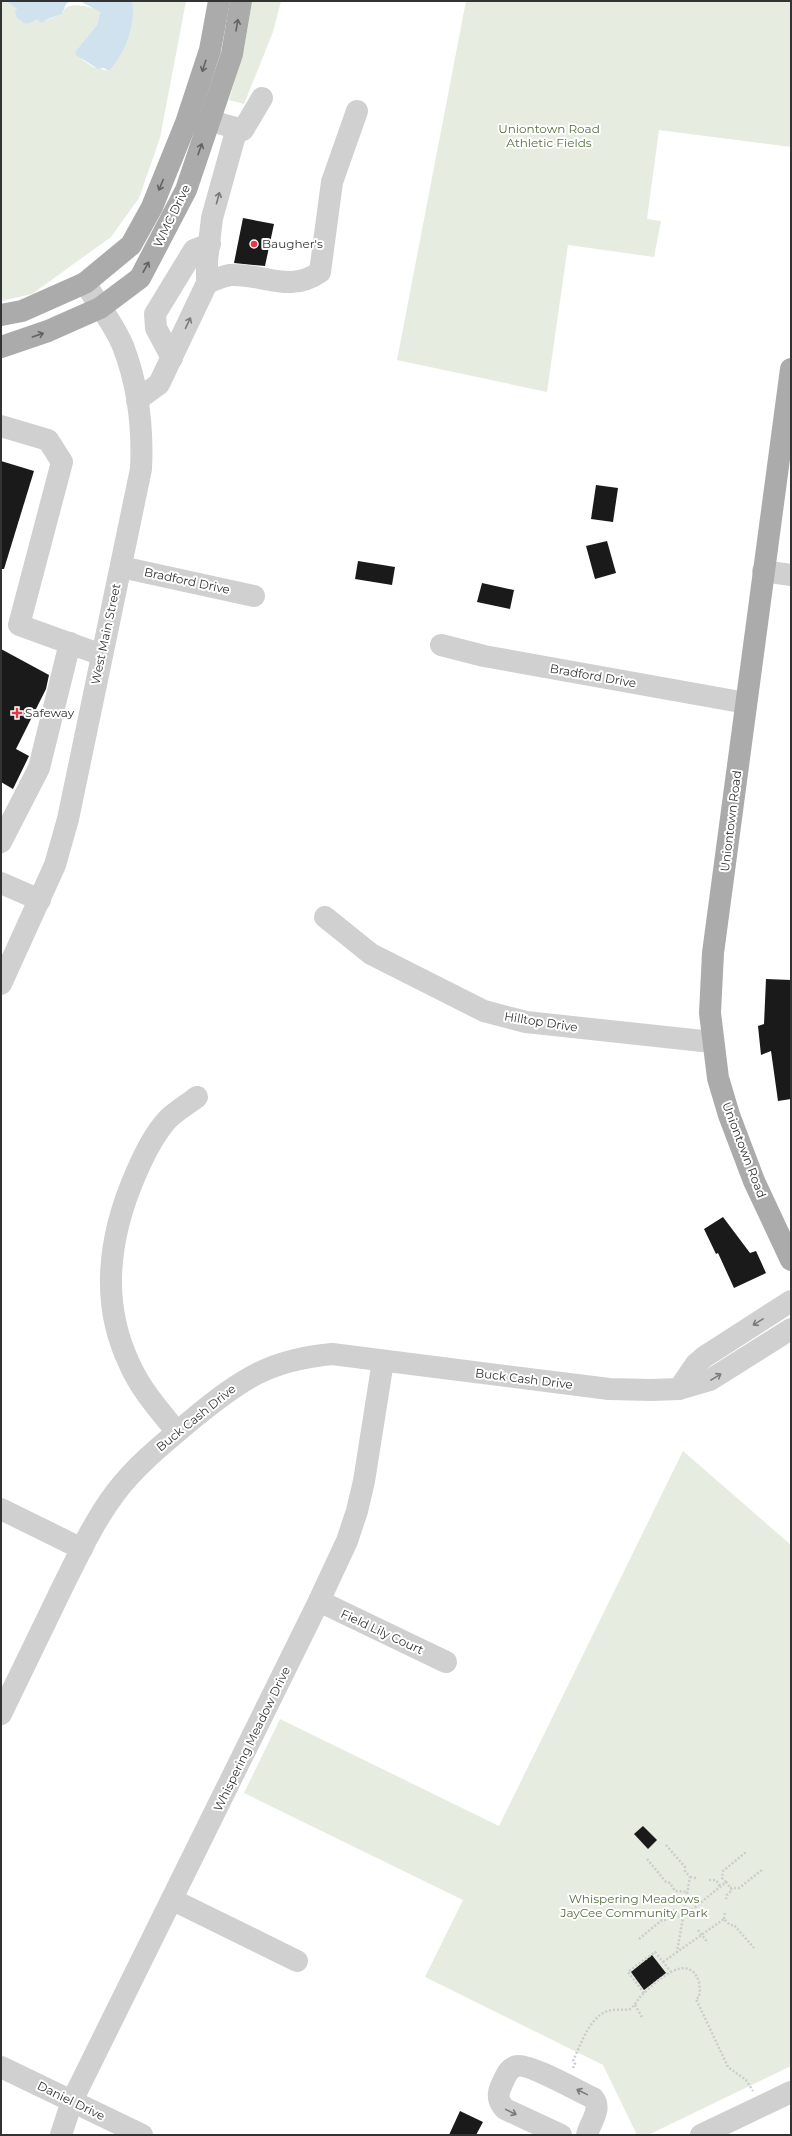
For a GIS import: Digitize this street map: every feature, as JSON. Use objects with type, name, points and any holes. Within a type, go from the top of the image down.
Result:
[{"type":"main road","name":"WMC Drive","points":[[1,315],[22,311],[85,283],[131,246],[152,207],[186,123],[210,50],[219,1]]},
{"type":"main road","name":"WMC Drive","points":[[1,347],[48,331],[100,308],[140,278],[186,190],[232,54],[241,1]]},
{"type":"main road","name":"Uniontown Road","points":[[791,369],[713,953],[710,1013],[712,1042],[718,1078],[729,1115],[754,1181],[791,1260]]},
{"type":"street","points":[[186,123],[210,121],[243,130],[262,98]]},
{"type":"street","points":[[207,282],[230,275],[280,282],[298,282],[310,279],[320,272],[332,182],[357,111]]},
{"type":"street","points":[[137,400],[159,384],[207,282],[207,261],[212,218],[237,128]]},
{"type":"street","points":[[172,358],[156,328],[155,314],[194,250],[210,244]]},
{"type":"street","name":"West Main Street","points":[[1,984],[55,865],[68,819],[141,469],[142,441],[137,400],[122,345],[85,283]]},
{"type":"street","points":[[1,426],[48,440],[62,462],[19,625],[102,655]]},
{"type":"street","name":"Bradford Drive","points":[[121,567],[254,596]]},
{"type":"street","points":[[763,572],[791,575]]},
{"type":"street","points":[[1,842],[39,768],[70,643]]},
{"type":"street","name":"Bradford Drive","points":[[441,644],[484,656],[746,703]]},
{"type":"street","points":[[1,883],[40,900]]},
{"type":"street","name":"Hilltop Drive","points":[[325,917],[372,954],[484,1011],[526,1022],[712,1042]]},
{"type":"street","points":[[177,1432],[141,1386],[130,1366],[122,1346],[113,1303],[111,1259],[115,1232],[122,1208],[145,1154],[169,1118],[197,1098]]},
{"type":"street","points":[[679,1388],[696,1364],[704,1357],[791,1301]]},
{"type":"street","name":"Buck Cash Drive","points":[[1,1714],[82,1550],[117,1491],[135,1470],[220,1396],[243,1380],[266,1368],[290,1360],[332,1354],[609,1389],[679,1388],[710,1380],[791,1328]]},
{"type":"street","name":"Whispering Meadow Drive","points":[[61,2135],[72,2101],[173,1900],[319,1602],[346,1540],[364,1481],[384,1361]]},
{"type":"street","points":[[1,1509],[82,1550]]},
{"type":"street","name":"Field Lily Court","points":[[319,1602],[446,1662]]},
{"type":"street","points":[[173,1900],[297,1961]]},
{"type":"street","points":[[561,2135],[505,2109],[502,2106],[499,2101],[499,2090],[508,2071],[512,2068],[526,2066],[593,2098],[597,2103],[597,2110],[587,2135]]},
{"type":"street","name":"Daniel Drive","points":[[1,2067],[142,2135]]},
{"type":"street","points":[[701,2135],[791,2092]]},
{"type":"path","points":[[666,1844],[685,1867],[685,1871],[690,1877],[696,1878]]},
{"type":"path","points":[[726,1899],[727,1895],[732,1890],[722,1878],[723,1871],[746,1852]]},
{"type":"path","points":[[647,1859],[666,1882],[670,1883],[675,1891],[675,1896]]},
{"type":"path","points":[[730,1888],[739,1888],[762,1870]]},
{"type":"path","points":[[677,1952],[690,1877]]},
{"type":"path","points":[[709,1880],[716,1880],[720,1886]]},
{"type":"path","points":[[683,1917],[726,1882]]},
{"type":"path","points":[[675,1891],[688,1892]]},
{"type":"path","points":[[639,1939],[662,1920],[667,1920],[672,1915],[673,1908]]},
{"type":"path","points":[[663,1962],[724,1918],[725,1912]]},
{"type":"path","points":[[672,1915],[683,1917]]},
{"type":"path","points":[[724,1918],[730,1925],[734,1925],[754,1948]]},
{"type":"path","points":[[698,1930],[708,1943]]},
{"type":"path","points":[[644,1993],[628,1972],[655,1952],[671,1972]]},
{"type":"path","points":[[575,2064],[573,2061],[596,2018],[605,2012],[626,2010],[635,2005],[644,1993],[671,1972],[682,1967],[694,1974],[699,1984],[699,1997],[696,1999],[728,2067],[746,2080],[754,2092]]},
{"type":"path","points":[[635,2005],[643,2019]]},
{"type":"green space","points":[[1,1],[6,1],[33,21],[50,19],[63,13],[68,6],[73,5],[90,7],[100,11],[97,25],[75,52],[93,67],[109,71],[125,47],[131,29],[133,19],[132,1],[186,1],[160,138],[139,198],[111,237],[32,294],[1,301]]},
{"type":"green space","points":[[252,1],[281,1],[273,32],[244,104],[229,100],[244,50]]},
{"type":"green space","name":"Uniontown Road Athletic Fields","points":[[466,1],[791,1],[791,147],[659,130],[647,219],[661,221],[654,257],[568,245],[547,392],[397,360]]},
{"type":"green space","name":"Whispering Meadows JayCee Community Park","points":[[683,1451],[791,1545],[791,2066],[648,2135],[637,2135],[603,2065],[425,1977],[463,1900],[244,1793],[280,1719],[499,1826]]},
{"type":"water","points":[[6,1],[70,1],[66,4],[62,14],[45,20],[42,23],[37,20],[26,24],[17,18],[15,12],[17,9]]},
{"type":"water","points":[[80,1],[132,1],[133,19],[131,29],[125,47],[109,71],[104,68],[98,69],[76,55],[75,52],[97,25],[100,12]]},
{"type":"building","name":"Baugher's","points":[[243,218],[274,224],[265,266],[234,263]]},
{"type":"building","points":[[1,461],[34,471],[4,569],[1,569]]},
{"type":"building","points":[[596,485],[618,488],[613,522],[591,519]]},
{"type":"building","points":[[607,541],[616,573],[595,579],[586,546]]},
{"type":"building","points":[[358,561],[395,567],[392,585],[355,579]]},
{"type":"building","points":[[482,583],[514,590],[510,609],[477,602]]},
{"type":"building","name":"Safeway","points":[[1,649],[49,675],[46,689],[16,749],[29,756],[13,789],[1,782]]},
{"type":"building","points":[[766,979],[791,980],[791,1099],[778,1101],[771,1051],[761,1055],[758,1026],[764,1024]]},
{"type":"building","points":[[723,1217],[750,1253],[756,1251],[766,1273],[734,1288],[718,1253],[716,1254],[704,1229]]},
{"type":"building","points":[[643,1826],[657,1840],[648,1849],[634,1834]]},
{"type":"building","points":[[652,1955],[666,1973],[644,1990],[631,1972]]},
{"type":"building","points":[[460,2111],[483,2122],[476,2135],[449,2135]]},
{"type":"place","name":"Baugher's","points":[[254,244]]},
{"type":"place","name":"Safeway","points":[[17,713]]}]
